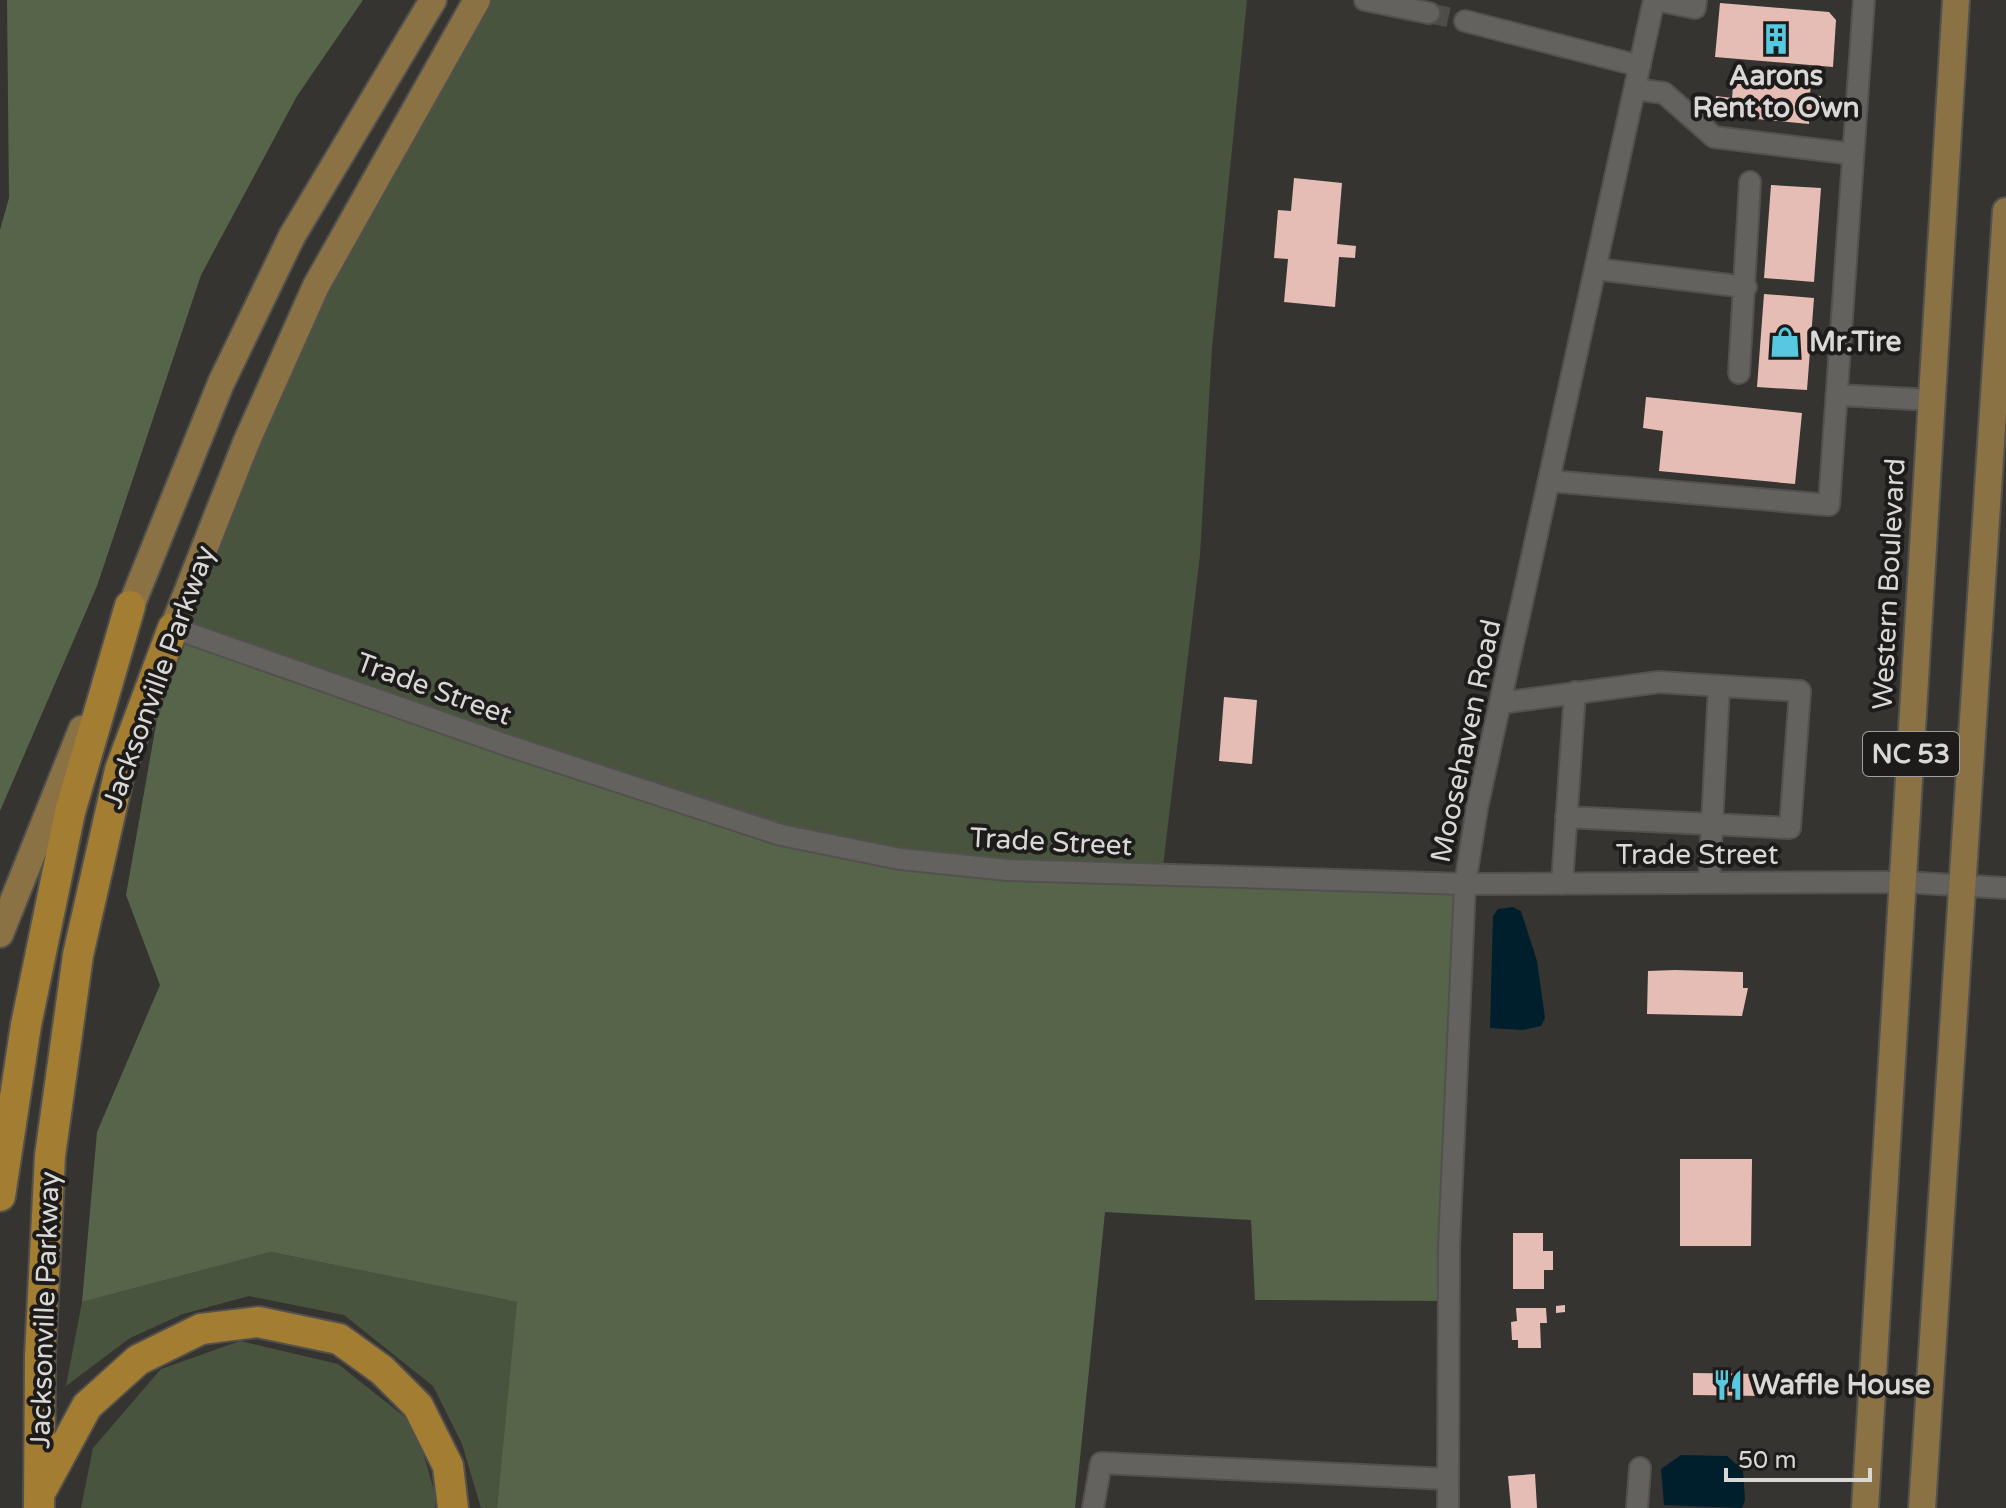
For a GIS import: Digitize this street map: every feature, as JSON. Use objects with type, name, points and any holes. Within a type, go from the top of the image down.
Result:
[{"type":"highway","name":"Jacksonville Parkway","points":[[0,1196],[26,1025],[70,812],[130,606]]},
{"type":"highway","name":"Jacksonville Parkway","points":[[39,1501],[40,1356],[50,1156],[78,955],[120,770],[173,628]]},
{"type":"highway","points":[[39,1501],[87,1406],[138,1360],[201,1329],[258,1322],[339,1339],[382,1370],[418,1406],[448,1466],[453,1508]]},
{"type":"main road","name":"Jacksonville Parkway","points":[[130,606],[221,383],[292,236],[433,0]]},
{"type":"main road","name":"Jacksonville Parkway","points":[[173,628],[246,443],[316,286],[477,0]]},
{"type":"main road","name":"Western Boulevard","points":[[1865,1508],[1956,0]]},
{"type":"main road","name":"NC 53","points":[[1922,1508],[2006,211]]},
{"type":"main road","points":[[0,934],[130,606]]},
{"type":"street","points":[[1365,0],[1429,13]]},
{"type":"street","points":[[1655,0],[1695,8],[1696,0]]},
{"type":"street","name":"Moosehaven Road","points":[[1448,1508],[1449,1246],[1465,884],[1477,808],[1655,0]]},
{"type":"street","points":[[1550,481],[1829,505],[1864,0]]},
{"type":"street","points":[[1465,21],[1640,66]]},
{"type":"street","points":[[1635,89],[1664,93],[1714,137],[1853,154]]},
{"type":"street","points":[[1739,373],[1750,182]]},
{"type":"street","points":[[1596,269],[1746,287]]},
{"type":"street","points":[[1837,395],[1932,400]]},
{"type":"street","name":"Trade Street","points":[[173,628],[509,746],[781,835],[900,859],[1008,870],[1465,884],[1903,882],[2006,888]]},
{"type":"street","points":[[1501,703],[1659,682],[1800,691],[1790,828],[1566,817]]},
{"type":"street","points":[[1709,883],[1719,686]]},
{"type":"street","points":[[1562,884],[1575,692]]},
{"type":"street","points":[[1093,1508],[1101,1463],[1448,1479]]},
{"type":"street","points":[[1637,1508],[1640,1468]]},
{"type":"green space","points":[[7,0],[363,0],[297,96],[201,275],[97,586],[0,811],[0,230],[9,198]]},
{"type":"green space","points":[[477,0],[1247,0],[1212,348],[1200,555],[1162,875],[1008,870],[781,835],[173,628],[246,443]]},
{"type":"green space","points":[[173,628],[509,746],[900,859],[1465,884],[1449,1301],[1255,1300],[1251,1220],[1105,1212],[1075,1508],[497,1508],[517,1302],[271,1252],[82,1302],[97,1132],[160,985],[126,895]]},
{"type":"green space","points":[[271,1252],[518,1302],[497,1508],[481,1508],[462,1444],[433,1386],[344,1315],[249,1296],[183,1314],[130,1338],[66,1386],[82,1302]]},
{"type":"green space","points":[[240,1341],[338,1364],[415,1425],[435,1494],[435,1508],[81,1508],[93,1448],[161,1369]]},
{"type":"water","points":[[1513,907],[1521,911],[1537,961],[1545,1018],[1541,1026],[1523,1030],[1490,1028],[1493,916],[1498,909]]},
{"type":"water","points":[[1681,1455],[1727,1456],[1743,1470],[1745,1500],[1742,1508],[1664,1505],[1661,1469]]},
{"type":"building","name":"Aarons Rent to Own","points":[[1720,3],[1829,12],[1836,20],[1833,67],[1715,57]]},
{"type":"building","points":[[1734,76],[1811,81],[1810,95],[1821,96],[1820,111],[1810,111],[1809,124],[1715,115],[1716,96],[1732,98]]},
{"type":"building","points":[[1294,178],[1342,183],[1337,244],[1356,246],[1355,258],[1339,257],[1335,307],[1284,302],[1288,259],[1274,258],[1278,210],[1291,211]]},
{"type":"building","points":[[1771,185],[1821,188],[1814,282],[1764,278]]},
{"type":"building","name":"Mr.Tire","points":[[1764,294],[1814,298],[1807,390],[1757,387]]},
{"type":"building","points":[[1646,397],[1802,413],[1795,484],[1659,471],[1663,431],[1643,428]]},
{"type":"building","points":[[1224,697],[1257,700],[1252,764],[1219,761]]},
{"type":"building","points":[[1648,971],[1743,972],[1743,988],[1748,988],[1742,1016],[1647,1014]]},
{"type":"building","points":[[1680,1159],[1752,1159],[1751,1246],[1680,1246]]},
{"type":"building","points":[[1513,1233],[1543,1233],[1543,1251],[1553,1251],[1553,1270],[1544,1270],[1544,1289],[1513,1289]]},
{"type":"building","points":[[1565,1305],[1565,1312],[1556,1313],[1556,1306]]},
{"type":"building","points":[[1516,1308],[1546,1308],[1547,1323],[1540,1323],[1541,1348],[1518,1348],[1518,1340],[1512,1340],[1511,1322],[1517,1321]]},
{"type":"building","name":"Waffle House","points":[[1693,1373],[1763,1374],[1763,1396],[1693,1395]]},
{"type":"building","points":[[1535,1474],[1537,1508],[1511,1508],[1508,1476]]},
{"type":"tunnel","points":[[1429,13],[1465,21]]},
{"type":"place","name":"Aarons Rent to Own","points":[[1776,39]]},
{"type":"place","name":"Mr.Tire","points":[[1785,342]]},
{"type":"place","name":"Waffle House","points":[[1728,1385]]}]
